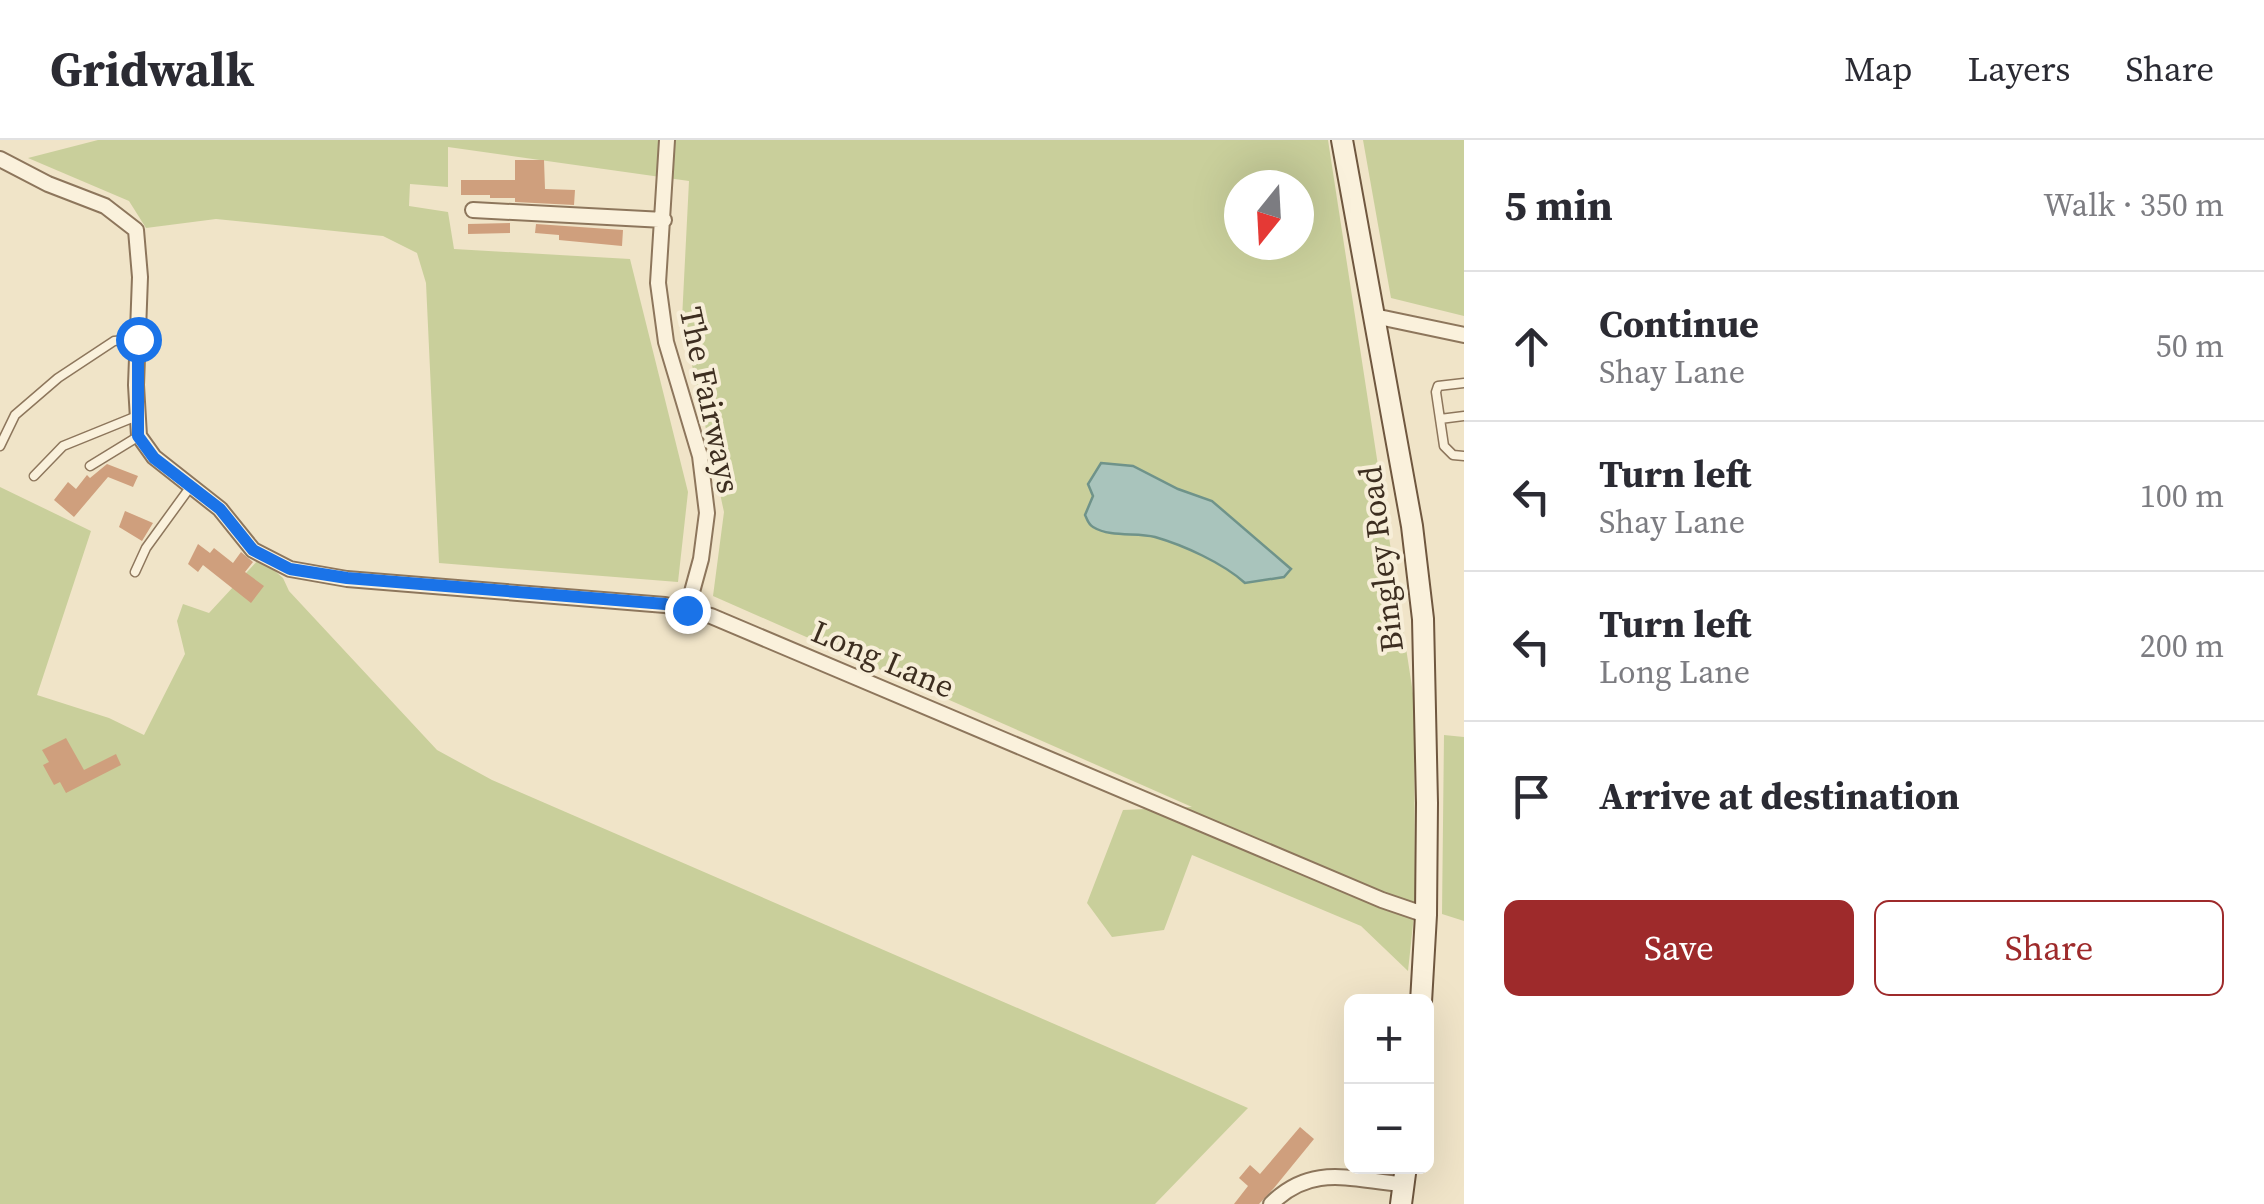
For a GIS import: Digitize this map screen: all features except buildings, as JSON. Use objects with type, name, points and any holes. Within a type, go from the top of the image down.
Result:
[{"type":"main road","name":"Bingley Road","points":[[1342,140],[1412,526],[1423,619],[1426,916],[1421,994]]},
{"type":"street","name":"The Fairways","points":[[667,140],[658,283],[666,342],[700,456],[707,513],[701,559],[687,610]]},
{"type":"street","points":[[0,159],[48,184],[105,206],[136,230],[140,277],[138,436],[154,458],[191,486]]},
{"type":"street","points":[[473,210],[664,220]]},
{"type":"street","points":[[1374,316],[1464,335]]},
{"type":"street","name":"Long Lane","points":[[191,486],[220,509],[253,550],[290,569],[347,578],[665,604],[711,616],[1426,916]]},
{"type":"street","points":[[1270,1204],[1301,1180],[1328,1177],[1403,1185]]},
{"type":"lane","points":[[0,446],[15,415],[58,378],[114,342],[138,339]]},
{"type":"lane","points":[[1464,383],[1437,388],[1447,451],[1464,456]]},
{"type":"lane","points":[[34,476],[62,446],[138,416]]},
{"type":"lane","points":[[1440,418],[1464,416]]},
{"type":"lane","points":[[90,466],[138,436]]},
{"type":"lane","points":[[135,572],[146,548],[191,486]]},
{"type":"green space","points":[[98,140],[1328,140],[1414,700],[1415,906],[1408,971],[1361,926],[1192,855],[1164,930],[1112,937],[1087,903],[1123,810],[1192,807],[713,596],[724,512],[682,319],[689,181],[448,147],[448,187],[410,184],[409,206],[448,212],[454,249],[630,259],[688,492],[678,582],[439,563],[426,283],[417,253],[383,236],[216,219],[146,228],[129,201],[28,158]]},
{"type":"green space","points":[[1363,140],[1464,140],[1464,316],[1391,298]]},
{"type":"green space","points":[[0,487],[91,531],[37,695],[109,718],[144,735],[185,654],[177,621],[183,604],[209,613],[260,558],[283,578],[289,591],[437,750],[492,780],[1248,1108],[1155,1204],[0,1204]]},
{"type":"green space","points":[[1444,735],[1464,737],[1464,921],[1442,914]]},
{"type":"water","points":[[1101,463],[1133,466],[1212,501],[1291,569],[1284,577],[1245,583],[1178,545],[1155,537],[1093,527],[1085,515],[1093,496],[1088,484]]},
{"type":"route","points":[[138,339],[138,436],[154,458],[220,509],[253,550],[290,569],[347,578],[665,604],[687,610]]}]
